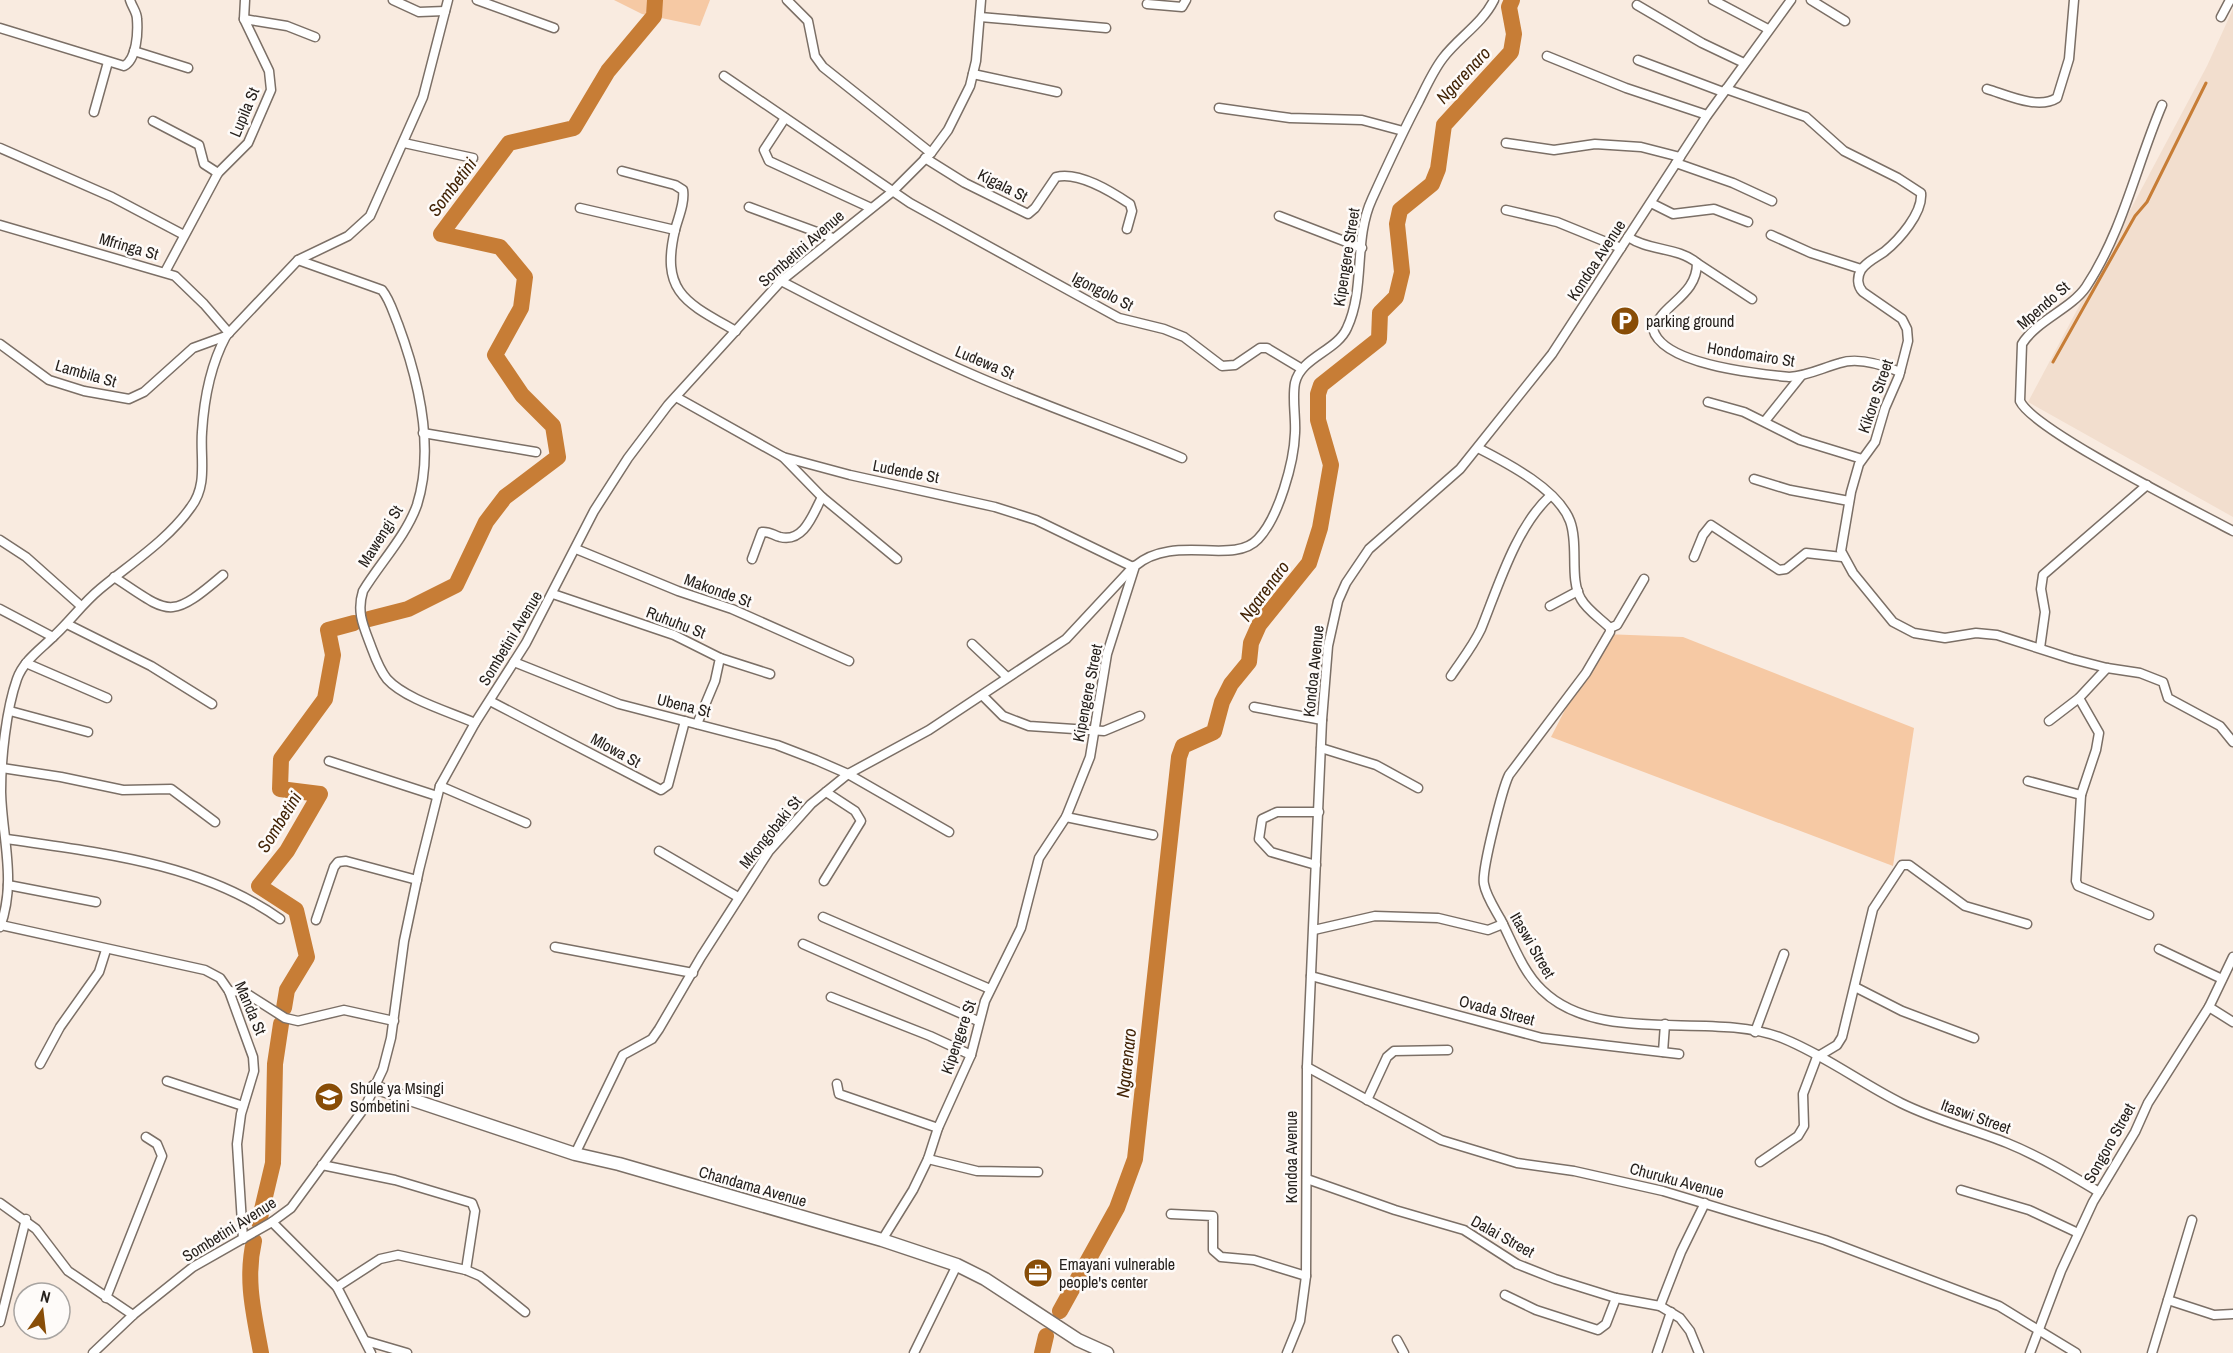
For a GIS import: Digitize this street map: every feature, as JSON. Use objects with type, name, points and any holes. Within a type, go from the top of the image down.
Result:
[{"type":"street","points":[[0,28],[108,62],[127,65],[134,51],[137,16],[130,0]]},
{"type":"street","points":[[245,0],[244,19],[287,26],[315,37]]},
{"type":"street","points":[[393,0],[419,12],[431,14],[445,11]]},
{"type":"street","points":[[1,926],[8,885],[8,839],[2,814],[2,768],[11,699],[26,663],[67,624],[81,606],[186,514],[200,494],[206,402],[212,365],[227,334],[298,260],[359,228],[379,200],[423,97],[448,0]]},
{"type":"street","points":[[477,0],[554,28]]},
{"type":"street","points":[[787,0],[808,21],[815,56],[823,67],[928,155]]},
{"type":"street","name":"Sombetini Avenue","points":[[93,1353],[133,1315],[193,1267],[272,1222],[302,1196],[365,1107],[383,1069],[394,1021],[404,941],[440,786],[553,594],[594,511],[628,458],[676,397],[781,281],[892,192],[928,155],[952,123],[973,74],[981,0]]},
{"type":"street","points":[[1147,4],[1182,7],[1186,0]]},
{"type":"street","name":"Kipengere Street","points":[[1302,369],[1346,330],[1357,292],[1367,210],[1402,131],[1442,58],[1484,16],[1494,0]]},
{"type":"street","points":[[1713,0],[1768,29]]},
{"type":"street","name":"Kondoa Avenue","points":[[1287,1353],[1300,1321],[1306,1276],[1307,1068],[1322,720],[1328,646],[1338,601],[1346,584],[1374,544],[1438,489],[1478,448],[1552,354],[1707,115],[1791,0]]},
{"type":"street","points":[[1810,0],[1845,21]]},
{"type":"street","points":[[1987,89],[2046,103],[2057,98],[2069,59],[2074,0]]},
{"type":"street","points":[[2221,17],[2230,0]]},
{"type":"street","points":[[1637,5],[1684,33],[1744,63]]},
{"type":"street","points":[[980,16],[1106,28]]},
{"type":"street","name":"Lupila St","points":[[165,272],[218,173],[248,143],[272,84],[269,71],[244,19]]},
{"type":"street","points":[[134,51],[188,68]]},
{"type":"street","points":[[1547,56],[1626,88],[1707,115]]},
{"type":"street","points":[[1638,60],[1806,117],[1844,152],[1898,178],[1921,193],[1920,205],[1906,228],[1887,250],[1861,269],[1811,253],[1771,235]]},
{"type":"street","points":[[94,112],[108,62]]},
{"type":"street","points":[[973,74],[1057,92]]},
{"type":"street","points":[[724,76],[892,192]]},
{"type":"street","name":"Mpendo St","points":[[2162,105],[2142,152],[2125,209],[2086,287],[2070,303],[2056,310],[2022,344],[2020,401],[2038,421],[2147,485],[2233,531]]},
{"type":"street","points":[[1219,108],[1290,118],[1362,120],[1402,131]]},
{"type":"street","points":[[784,118],[764,150],[769,161],[871,208]]},
{"type":"street","points":[[153,121],[192,139],[201,149],[204,164],[218,173]]},
{"type":"street","points":[[404,143],[473,158]]},
{"type":"street","points":[[1506,143],[1554,150],[1595,144],[1641,147],[1678,160],[1772,201]]},
{"type":"street","points":[[0,148],[112,197],[184,235]]},
{"type":"street","name":"Kigala St","points":[[928,155],[965,183],[1028,214],[1035,208],[1056,177],[1064,175],[1077,178],[1130,204],[1132,211],[1127,229]]},
{"type":"street","points":[[622,171],[675,185],[683,190],[670,256],[675,287],[687,302],[736,331]]},
{"type":"street","name":"Igongolo St","points":[[892,192],[1119,318],[1164,328],[1184,337],[1222,366],[1235,365],[1260,348],[1267,348],[1302,369]]},
{"type":"street","points":[[1651,203],[1674,214],[1714,209],[1748,222]]},
{"type":"street","points":[[749,207],[833,238]]},
{"type":"street","points":[[580,208],[675,230]]},
{"type":"street","points":[[1506,210],[1557,222],[1621,248]]},
{"type":"street","points":[[1280,216],[1362,248]]},
{"type":"street","name":"Mfringa St","points":[[0,225],[165,272],[182,281],[227,334]]},
{"type":"street","points":[[1628,237],[1638,244],[1685,256],[1752,299]]},
{"type":"street","name":"Mawengi St","points":[[298,260],[375,286],[387,296],[412,365],[423,433],[424,457],[417,505],[363,591],[360,614],[380,669],[388,680],[408,694],[476,723]]},
{"type":"street","name":"Hondomairo St","points":[[1697,263],[1692,285],[1655,326],[1654,333],[1659,340],[1678,353],[1711,364],[1774,376],[1801,376],[1849,361],[1881,366],[1900,372]]},
{"type":"street","name":"Kikore Street","points":[[1842,557],[1841,547],[1849,501],[1862,459],[1875,442],[1908,346],[1907,329],[1897,314],[1860,288],[1858,281],[1861,269]]},
{"type":"street","name":"Ludewa St","points":[[781,281],[869,327],[980,378],[1182,458]]},
{"type":"street","name":"Lambila St","points":[[0,344],[49,380],[84,391],[129,399],[144,392],[193,348],[227,334]]},
{"type":"street","points":[[1134,567],[1155,554],[1194,548],[1234,551],[1247,548],[1259,538],[1274,512],[1293,453],[1294,388],[1302,369]]},
{"type":"street","points":[[1765,421],[1801,376]]},
{"type":"street","name":"Ludende St","points":[[676,397],[783,457],[850,476],[995,507],[1036,520],[1134,567]]},
{"type":"street","points":[[1708,402],[1765,421],[1777,430],[1800,440],[1862,459]]},
{"type":"street","points":[[423,433],[536,452]]},
{"type":"street","points":[[1478,448],[1527,475],[1570,519],[1574,536],[1578,591],[1581,599],[1610,628]]},
{"type":"street","points":[[783,457],[822,497],[897,559]]},
{"type":"street","points":[[1754,479],[1790,490],[1849,501]]},
{"type":"street","points":[[2040,648],[2045,612],[2041,589],[2043,575],[2147,485]]},
{"type":"street","points":[[1451,676],[1475,640],[1501,578],[1533,514],[1550,496]]},
{"type":"street","points":[[752,558],[762,532],[783,538],[796,536],[807,526],[822,497]]},
{"type":"street","points":[[1694,557],[1703,535],[1711,525],[1779,570],[1786,568],[1806,553],[1842,557],[1863,586],[1898,626],[1924,635],[1945,638],[1990,633],[2107,668],[2140,673],[2163,682],[2169,698],[2220,726],[2233,742]]},
{"type":"street","points":[[0,540],[26,557],[81,606]]},
{"type":"street","name":"Makonde St","points":[[576,549],[678,591],[732,609],[849,662]]},
{"type":"street","name":"Kipengere Street","points":[[1034,871],[1039,858],[1066,817],[1090,757],[1107,654],[1134,567]]},
{"type":"street","name":"Mkongobaki St","points":[[575,1154],[623,1055],[652,1039],[738,897],[769,851],[811,804],[848,774],[913,740],[983,696],[1007,677],[1066,639],[1134,567]]},
{"type":"street","points":[[114,578],[158,606],[170,608],[192,598],[223,575]]},
{"type":"street","name":"Itaswi Street","points":[[1644,579],[1617,625],[1610,628],[1610,632],[1586,673],[1504,784],[1483,869],[1484,884],[1528,973],[1553,1000],[1590,1016],[1755,1032],[1781,1038],[1901,1103],[2014,1146],[2099,1192]]},
{"type":"street","points":[[1550,606],[1578,591]]},
{"type":"street","name":"Ruhuhu St","points":[[553,594],[674,635],[720,658],[715,681],[697,724]]},
{"type":"street","points":[[0,609],[53,638]]},
{"type":"street","points":[[67,624],[128,653],[212,704]]},
{"type":"street","points":[[972,644],[1007,677]]},
{"type":"street","points":[[720,658],[770,674]]},
{"type":"street","name":"Ubena St","points":[[514,662],[609,700],[777,745],[848,774],[949,832]]},
{"type":"street","points":[[26,663],[107,698]]},
{"type":"street","points":[[2049,722],[2079,698],[2107,668]]},
{"type":"street","points":[[0,696],[11,699]]},
{"type":"street","points":[[983,696],[992,707],[1014,723],[1029,726],[1109,730],[1140,716]]},
{"type":"street","points":[[2079,698],[2099,733],[2096,750],[2080,795],[2075,873],[2078,886],[2149,915]]},
{"type":"street","name":"Mlowa St","points":[[490,701],[661,790],[668,786],[685,721]]},
{"type":"street","points":[[1254,707],[1322,720]]},
{"type":"street","points":[[10,711],[88,732]]},
{"type":"street","points":[[1321,748],[1376,765],[1418,788]]},
{"type":"street","points":[[329,761],[437,796]]},
{"type":"street","points":[[2,768],[123,790],[171,789],[215,822]]},
{"type":"street","points":[[2028,781],[2080,795]]},
{"type":"street","points":[[440,786],[526,823]]},
{"type":"street","points":[[824,881],[861,821],[855,810],[826,792]]},
{"type":"street","points":[[1316,865],[1271,852],[1258,839],[1262,819],[1270,813],[1319,812]]},
{"type":"street","points":[[1066,817],[1153,835]]},
{"type":"street","points":[[8,839],[76,849],[167,867],[253,902],[280,919]]},
{"type":"street","points":[[659,851],[738,897]]},
{"type":"street","points":[[316,920],[334,867],[338,862],[346,861],[417,880]]},
{"type":"street","points":[[1760,1162],[1798,1136],[1804,1126],[1803,1094],[1817,1057],[1836,1045],[1842,1037],[1873,909],[1905,863],[1965,906],[2027,924]]},
{"type":"street","name":"Kipengere St","points":[[882,1240],[913,1190],[928,1159],[938,1128],[971,1055],[978,1021],[990,989],[1021,928],[1034,871]]},
{"type":"street","points":[[8,885],[96,902]]},
{"type":"street","points":[[1314,930],[1376,916],[1452,920],[1488,930],[1503,924]]},
{"type":"street","points":[[823,917],[990,989]]},
{"type":"street","name":"Manda St","points":[[1,926],[205,970],[220,978],[229,990],[253,1057],[252,1081],[243,1106],[236,1162],[243,1239]]},
{"type":"street","points":[[803,944],[978,1021]]},
{"type":"street","points":[[555,947],[693,973]]},
{"type":"street","points":[[2159,949],[2222,980]]},
{"type":"street","points":[[40,1064],[83,992],[99,972],[106,950]]},
{"type":"street","points":[[1755,1032],[1784,954]]},
{"type":"street","name":"Songoro Street","points":[[2030,1353],[2078,1233],[2099,1192],[2135,1132],[2148,1103],[2209,1007],[2233,957]]},
{"type":"street","name":"Ovada Street","points":[[1311,976],[1542,1038],[1679,1054]]},
{"type":"street","points":[[1855,987],[1902,1011],[1974,1038]]},
{"type":"street","points":[[229,990],[244,992],[285,1018],[298,1021],[344,1010],[394,1021]]},
{"type":"street","points":[[831,997],[930,1036],[971,1055]]},
{"type":"street","points":[[2209,1007],[2233,1022]]},
{"type":"street","points":[[1663,1052],[1665,1024]]},
{"type":"street","points":[[1367,1100],[1387,1057],[1394,1051],[1448,1050]]},
{"type":"street","name":"Churuku Avenue","points":[[1307,1068],[1419,1130],[1462,1148],[1517,1163],[1637,1184],[1826,1240],[2000,1306],[2076,1353]]},
{"type":"street","points":[[167,1081],[243,1106]]},
{"type":"street","points":[[837,1084],[839,1094],[938,1128]]},
{"type":"street","name":"Chandama Avenue","points":[[374,1087],[575,1154],[619,1164],[882,1240],[957,1265],[985,1279],[1078,1340],[1107,1353]]},
{"type":"street","points":[[106,1298],[162,1156],[157,1144],[146,1137]]},
{"type":"street","points":[[928,1159],[977,1172],[1038,1172]]},
{"type":"street","points":[[322,1165],[395,1180],[472,1203],[475,1211],[466,1270]]},
{"type":"street","name":"Dalai Street","points":[[1307,1179],[1395,1210],[1464,1230],[1517,1264],[1587,1291],[1660,1306],[1671,1312],[1690,1331],[1699,1353]]},
{"type":"street","points":[[1961,1190],[2029,1210],[2078,1233]]},
{"type":"street","points":[[0,1203],[26,1219],[68,1271],[133,1315]]},
{"type":"street","points":[[1660,1306],[1681,1252],[1706,1203]]},
{"type":"street","points":[[1171,1214],[1213,1216],[1213,1250],[1221,1257],[1254,1260],[1306,1276]]},
{"type":"street","points":[[0,1322],[26,1219]]},
{"type":"street","points":[[2152,1353],[2192,1220]]},
{"type":"street","points":[[272,1222],[337,1287],[371,1353]]},
{"type":"street","points":[[337,1287],[389,1255],[406,1256],[466,1270],[498,1289],[525,1312]]},
{"type":"street","points":[[915,1353],[957,1265]]},
{"type":"street","points":[[1504,1295],[1536,1310],[1598,1330],[1606,1324],[1616,1298]]},
{"type":"street","points":[[2168,1300],[2214,1315],[2233,1314]]},
{"type":"street","points":[[1657,1353],[1671,1312]]},
{"type":"street","points":[[1397,1340],[1404,1353]]},
{"type":"street","points":[[366,1341],[407,1353]]},
{"type":"shaded area","points":[[614,0],[710,0],[700,26],[642,14]]},
{"type":"shaded area","points":[[2233,9],[2233,517],[2028,402],[2207,66]]},
{"type":"shaded area","points":[[1604,634],[1683,637],[1914,728],[1893,866],[1551,737]]},
{"type":"waterway","name":"Sombetini","points":[[369,619],[408,609],[456,585],[486,522],[505,497],[558,457],[553,426],[522,395],[495,355],[521,308],[525,277],[500,247],[441,234],[509,143],[574,128],[608,71],[654,16],[655,0]]},
{"type":"waterway","name":"Ngarenaro","points":[[1060,1311],[1117,1208],[1135,1159],[1179,757],[1183,746],[1214,732],[1222,702],[1231,684],[1249,662],[1251,643],[1259,625],[1309,563],[1320,528],[1331,465],[1318,420],[1318,394],[1321,385],[1379,339],[1380,313],[1396,297],[1402,272],[1397,224],[1400,210],[1432,184],[1438,169],[1444,125],[1511,52],[1514,34],[1509,7],[1512,0]]},
{"type":"waterway","points":[[2053,362],[2135,216],[2147,202],[2206,83]]},
{"type":"waterway","name":"Sombetini","points":[[284,1008],[287,990],[307,957],[296,910],[259,886],[287,851],[320,794],[280,789],[281,759],[325,699],[333,655],[328,630],[354,623]]},
{"type":"waterway","name":"Sombetini","points":[[259,1222],[273,1163],[275,1064],[281,1024]]},
{"type":"waterway","name":"Sombetini","points":[[254,1241],[250,1283],[261,1353]]},
{"type":"waterway","name":"Ngarenaro","points":[[1042,1353],[1046,1336]]},
{"type":"place","name":"parking ground","points":[[1625,321]]},
{"type":"place","name":"Shule ya Msingi Sombetini","points":[[329,1097]]},
{"type":"place","name":"Emayani vulnerable people's center","points":[[1038,1273]]}]
